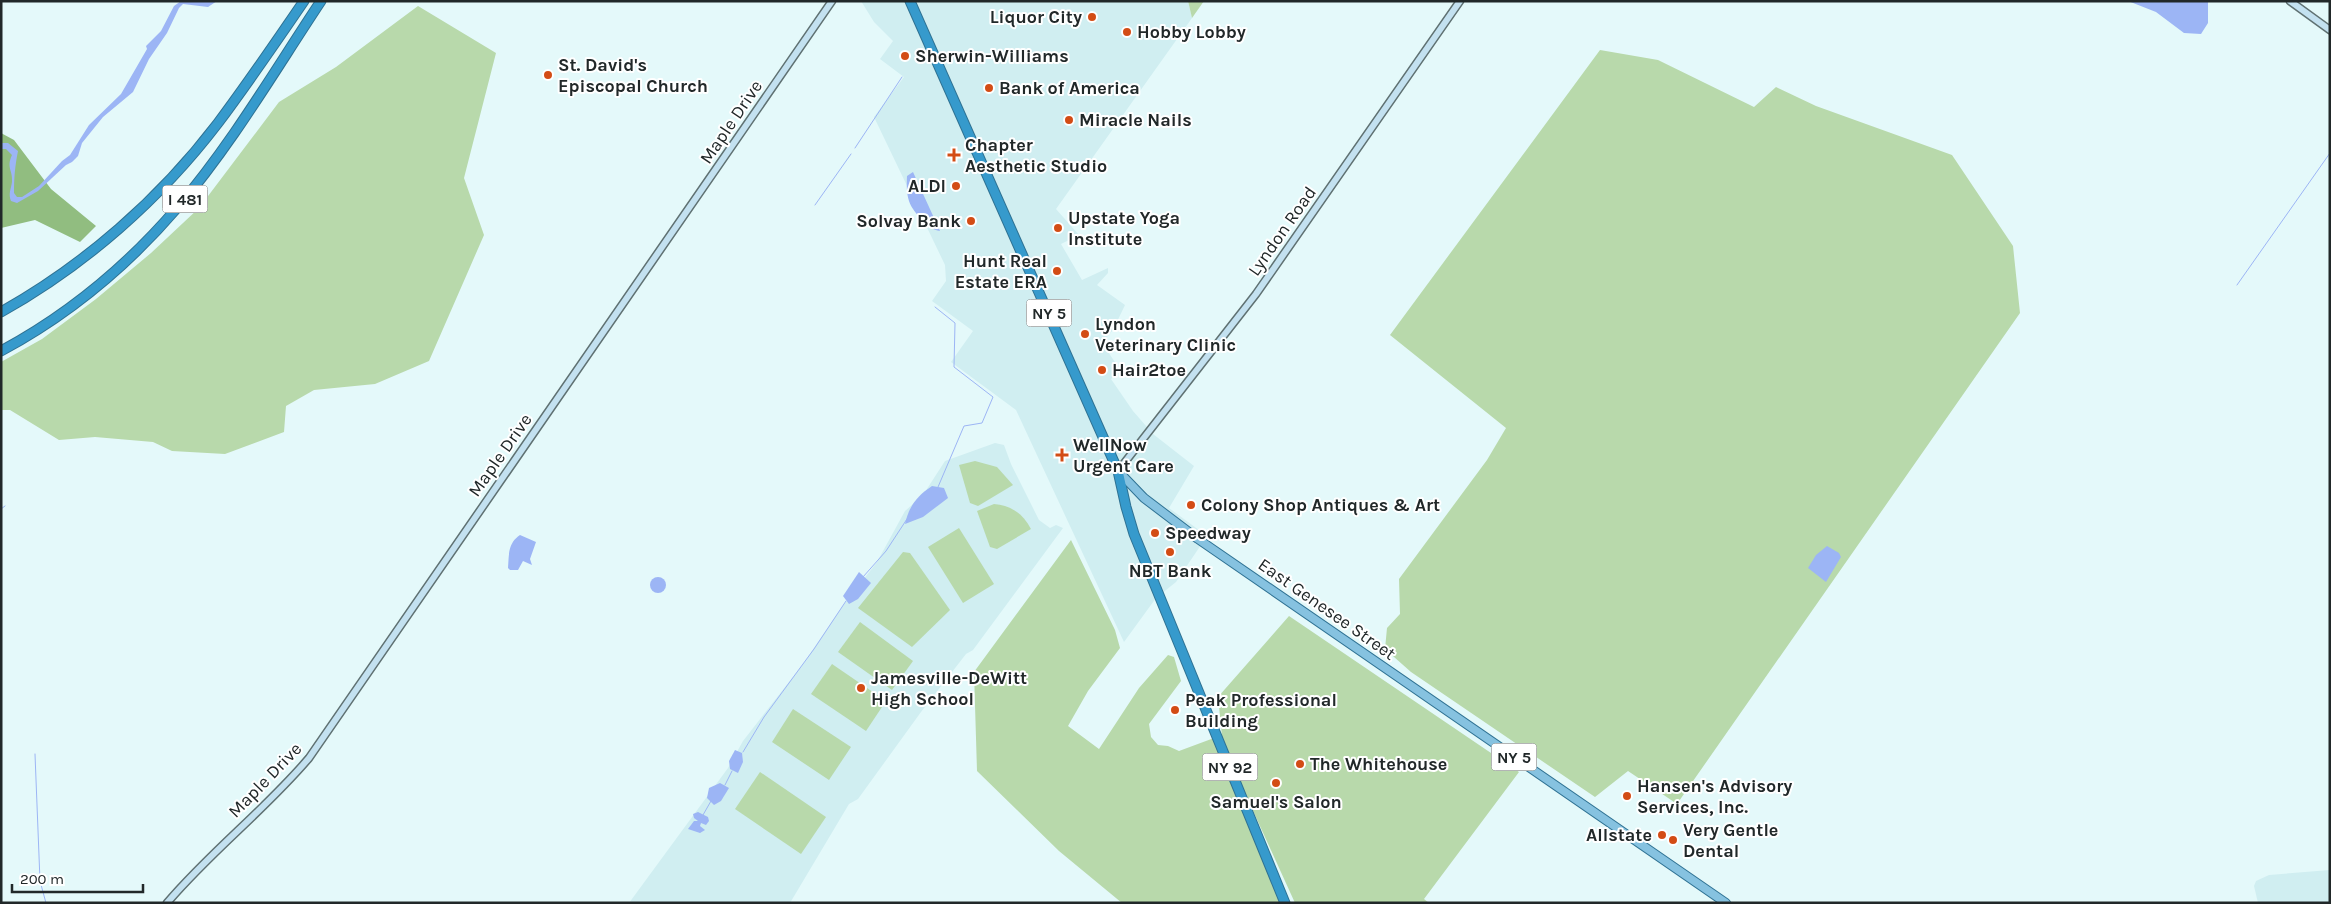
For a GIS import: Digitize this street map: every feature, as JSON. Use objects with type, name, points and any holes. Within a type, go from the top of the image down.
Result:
[{"type":"highway","name":"I 481","points":[[1,312],[81,259],[142,207],[176,172],[218,122],[304,1]]},
{"type":"highway","name":"I 481","points":[[1,351],[60,314],[100,284],[148,240],[177,208],[223,148],[321,1]]},
{"type":"highway","name":"East Genesee Street","points":[[910,1],[1118,471]]},
{"type":"highway","name":"NY 92","points":[[1118,471],[1134,534],[1285,903]]},
{"type":"main road","name":"East Genesee Street","points":[[1118,471],[1144,498],[1198,539],[1726,903]]},
{"type":"street","name":"Maple Drive","points":[[167,903],[201,864],[286,783],[309,758],[832,1]]},
{"type":"street","name":"Lyndon Road","points":[[1118,471],[1256,294],[1460,1]]},
{"type":"street","points":[[2290,1],[2330,30]]},
{"type":"shaded area","points":[[861,1],[1188,1],[1192,18],[1056,209],[1079,235],[1061,244],[1082,280],[1108,268],[1108,273],[1097,285],[1125,305],[1113,330],[1102,343],[1121,371],[1111,379],[1133,411],[1153,434],[1194,466],[1169,508],[1207,536],[1176,582],[1156,598],[1124,642],[1016,410],[951,362],[973,331],[932,301],[946,281],[945,265],[874,117],[904,77],[880,59],[893,41],[874,22]]},
{"type":"shaded area","name":"Jamesville-DeWitt High School","points":[[995,443],[1004,445],[1011,464],[1039,520],[1050,528],[1056,525],[1063,528],[973,650],[966,654],[921,712],[858,799],[849,804],[790,903],[629,903],[728,768],[743,741],[803,664],[842,607],[877,562],[905,511],[923,495],[945,461]]},
{"type":"shaded area","points":[[2330,870],[2330,903],[2258,903],[2254,886],[2256,881],[2269,875]]},
{"type":"green space","points":[[1188,1],[1204,1],[1192,18]]},
{"type":"green space","points":[[418,6],[496,53],[464,178],[484,235],[429,361],[375,384],[314,390],[286,406],[284,432],[225,454],[172,451],[153,442],[95,437],[59,440],[10,410],[1,410],[1,362],[42,339],[96,299],[151,253],[199,208],[279,102],[336,67]]},
{"type":"green space","points":[[1600,50],[1658,60],[1754,107],[1776,87],[1816,106],[1952,155],[2013,246],[2020,313],[1677,804],[1628,771],[1595,797],[1411,672],[1385,649],[1387,628],[1400,614],[1399,579],[1487,460],[1506,428],[1390,335]]},
{"type":"green space","points":[[1,133],[14,140],[51,189],[96,226],[80,242],[35,220],[1,228]]},
{"type":"green space","points":[[975,461],[997,467],[1013,485],[978,506],[970,503],[959,465]]},
{"type":"green space","points":[[994,504],[1006,506],[1016,511],[1031,529],[997,549],[990,547],[977,511]]},
{"type":"green space","points":[[959,528],[994,584],[963,603],[928,547]]},
{"type":"green space","points":[[1071,540],[1115,630],[1120,648],[1088,691],[1068,726],[1099,749],[1139,688],[1168,655],[1174,657],[1181,681],[1149,724],[1151,737],[1158,745],[1168,746],[1179,751],[1214,738],[1280,903],[1122,903],[1059,851],[977,771],[974,672]]},
{"type":"green space","points":[[903,552],[910,553],[950,610],[912,647],[858,608]]},
{"type":"green space","points":[[1289,616],[1519,772],[1424,899],[1429,903],[1295,903],[1245,793],[1222,736],[1218,697]]},
{"type":"green space","points":[[860,622],[913,661],[892,690],[838,652]]},
{"type":"green space","points":[[832,664],[886,701],[866,731],[811,694]]},
{"type":"green space","points":[[793,709],[851,747],[829,780],[772,742]]},
{"type":"green space","points":[[760,772],[826,817],[801,854],[735,809]]},
{"type":"water","points":[[181,1],[217,1],[208,7],[183,4],[179,8],[167,33],[149,59],[133,92],[103,117],[82,143],[78,156],[38,191],[17,203],[11,201],[12,178],[10,163],[12,155],[6,149],[1,149],[1,143],[8,143],[18,151],[14,193],[17,197],[22,197],[39,186],[70,155],[89,125],[121,94],[147,49],[146,46],[161,31],[174,6]]},
{"type":"water","points":[[2128,1],[2208,1],[2208,23],[2201,34],[2184,33],[2156,12]]},
{"type":"water","points":[[913,172],[940,231],[929,227],[911,206],[907,190],[907,176]]},
{"type":"water","points":[[932,486],[944,488],[948,498],[923,517],[905,524],[914,502]]},
{"type":"water","points":[[520,535],[536,542],[530,559],[532,565],[523,561],[518,570],[510,570],[508,568],[510,549],[513,542]]},
{"type":"water","points":[[1827,546],[1839,553],[1841,557],[1826,582],[1808,568],[1816,555]]},
{"type":"water","points":[[859,572],[871,583],[858,599],[849,604],[843,596]]},
{"type":"water","points":[[655,577],[661,577],[666,582],[664,591],[655,593],[650,588],[650,582]]},
{"type":"water","points":[[735,750],[742,753],[743,762],[738,773],[730,769],[729,761]]},
{"type":"water","points":[[720,783],[729,788],[721,801],[714,805],[707,798],[709,788]]},
{"type":"water","points":[[698,812],[708,817],[709,821],[706,825],[701,823],[700,826],[705,830],[700,833],[688,829],[694,821],[698,821],[694,818],[693,814]]},
{"type":"waterway","points":[[855,148],[902,77]]},
{"type":"waterway","points":[[2237,285],[2330,153]]},
{"type":"waterway","points":[[815,205],[851,154]]},
{"type":"waterway","points":[[935,307],[955,323],[954,367],[993,397],[982,423],[964,426],[938,487]]},
{"type":"waterway","points":[[1,509],[5,506]]},
{"type":"waterway","points":[[863,577],[886,551],[907,519]]},
{"type":"waterway","points":[[1,586],[1,595]]},
{"type":"waterway","points":[[743,752],[764,717],[814,649],[846,601]]},
{"type":"waterway","points":[[35,754],[40,881],[46,903]]},
{"type":"waterway","points":[[725,785],[732,771]]},
{"type":"waterway","points":[[703,815],[711,801]]},
{"type":"place","name":"Liquor City","points":[[1092,17]]},
{"type":"place","name":"Hobby Lobby","points":[[1127,32]]},
{"type":"place","name":"Sherwin-Williams","points":[[905,56]]},
{"type":"place","name":"St. David's Episcopal Church","points":[[548,75]]},
{"type":"place","name":"Bank of America","points":[[989,88]]},
{"type":"place","name":"Miracle Nails","points":[[1069,120]]},
{"type":"place","name":"Chapter Aesthetic Studio","points":[[954,155]]},
{"type":"place","name":"ALDI","points":[[956,186]]},
{"type":"place","name":"Solvay Bank","points":[[971,221]]},
{"type":"place","name":"Upstate Yoga Institute","points":[[1058,228]]},
{"type":"place","name":"Hunt Real Estate ERA","points":[[1057,271]]},
{"type":"place","name":"Lyndon Veterinary Clinic","points":[[1085,334]]},
{"type":"place","name":"Hair2toe","points":[[1102,370]]},
{"type":"place","name":"WellNow Urgent Care","points":[[1062,455]]},
{"type":"place","name":"Colony Shop Antiques & Art","points":[[1191,505]]},
{"type":"place","name":"Speedway","points":[[1155,533]]},
{"type":"place","name":"NBT Bank","points":[[1170,552]]},
{"type":"place","name":"Jamesville-DeWitt High School","points":[[861,688]]},
{"type":"place","name":"Peak Professional Building","points":[[1175,710]]},
{"type":"place","name":"The Whitehouse","points":[[1300,764]]},
{"type":"place","name":"Samuel's Salon","points":[[1276,783]]},
{"type":"place","name":"Hansen's Advisory Services, Inc.","points":[[1627,796]]},
{"type":"place","name":"Allstate","points":[[1662,835]]},
{"type":"place","name":"Very Gentle Dental","points":[[1673,840]]}]
